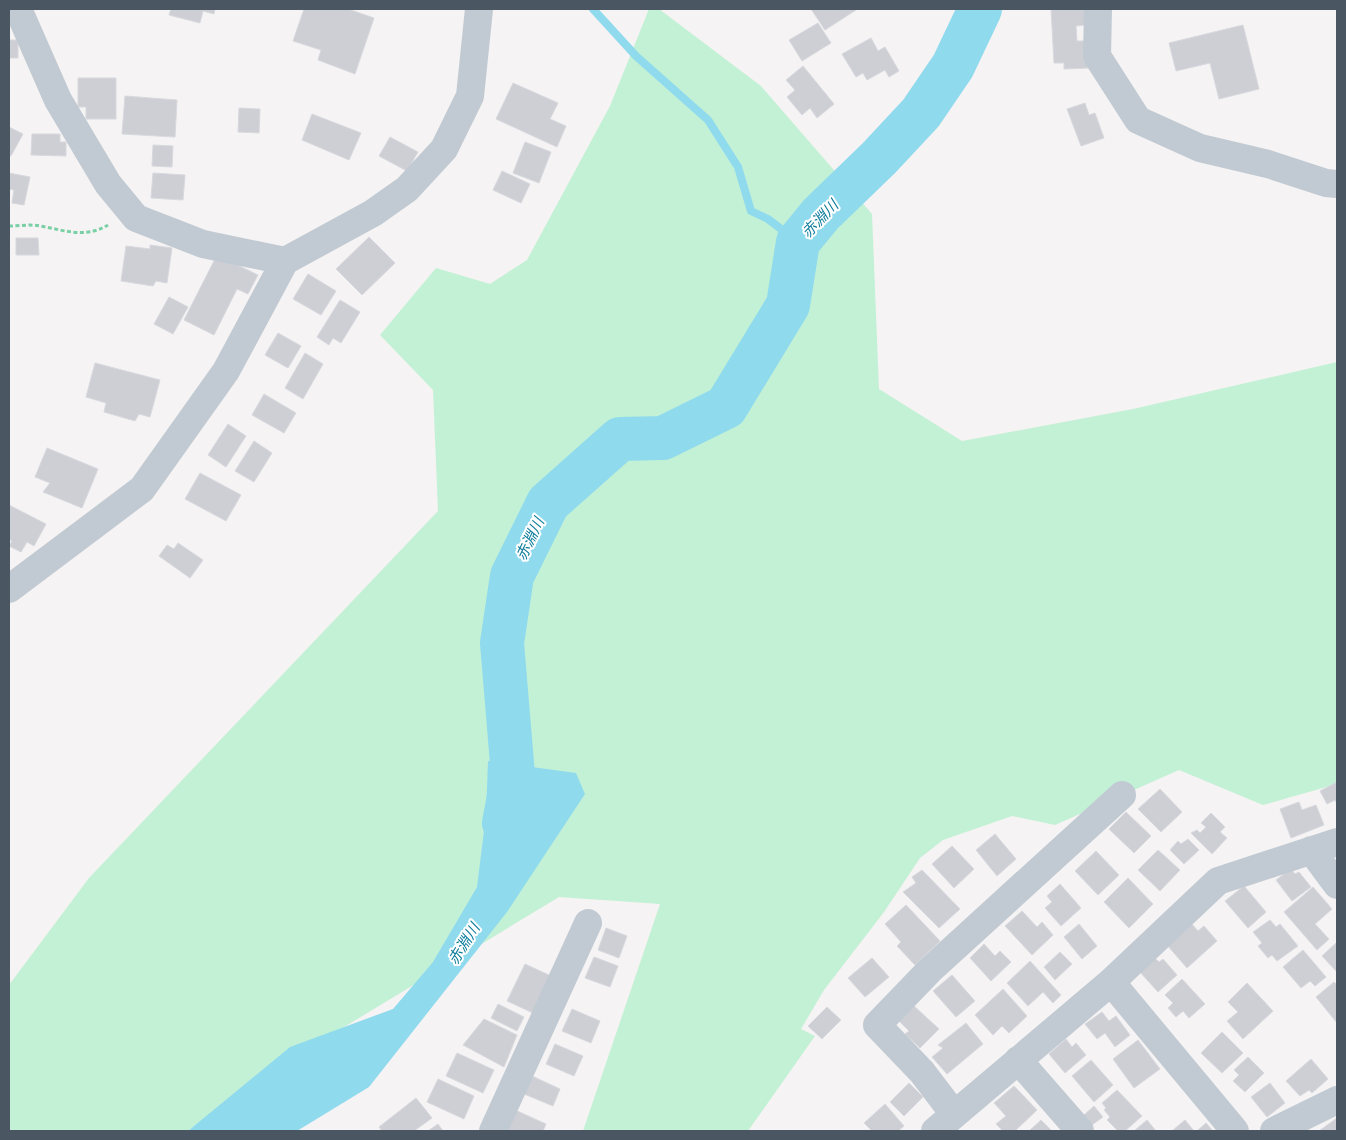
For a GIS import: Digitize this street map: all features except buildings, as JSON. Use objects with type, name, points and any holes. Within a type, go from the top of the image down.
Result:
[{"type":"street","points":[[18,9],[58,100],[108,184],[136,218],[203,244],[286,261]]},
{"type":"street","points":[[9,588],[142,489],[226,371],[286,261],[373,213],[407,190],[444,149],[470,96],[479,9]]},
{"type":"street","points":[[1098,9],[1098,56],[1138,120],[1200,148],[1268,164],[1326,183],[1337,184]]},
{"type":"street","points":[[1122,795],[930,970],[876,1024],[922,1072],[944,1123],[1110,982],[1218,881],[1337,842]]},
{"type":"street","points":[[1311,850],[1337,885]]},
{"type":"street","points":[[493,1131],[588,923]]},
{"type":"street","points":[[1110,982],[1235,1131]]},
{"type":"street","points":[[1018,1060],[1080,1131]]},
{"type":"street","points":[[1274,1131],[1337,1100]]},
{"type":"path","points":[[9,226],[38,225],[77,234],[101,229],[131,212]]},
{"type":"green space","points":[[649,9],[659,9],[761,86],[872,214],[879,389],[962,441],[1133,409],[1337,362],[1337,784],[1263,805],[1179,770],[1055,825],[1012,816],[943,840],[920,858],[884,912],[824,990],[801,1029],[815,1036],[748,1131],[583,1131],[660,904],[559,897],[311,1047],[187,1131],[9,1131],[9,985],[89,878],[438,511],[433,390],[380,335],[436,268],[490,284],[527,260],[610,106]]},
{"type":"water","points":[[488,761],[576,773],[585,794],[507,912],[369,1087],[297,1131],[188,1131],[290,1047],[393,1009],[433,962],[477,887],[486,815]]},
{"type":"waterway","points":[[593,9],[636,56],[708,120],[738,167],[751,211],[768,219],[798,242]]},
{"type":"waterway","name":"赤淵川","points":[[504,823],[513,775],[502,643],[512,576],[548,503],[620,439],[663,438],[726,407],[788,305],[798,242],[821,214],[879,158],[921,113],[953,66],[980,9]]}]
